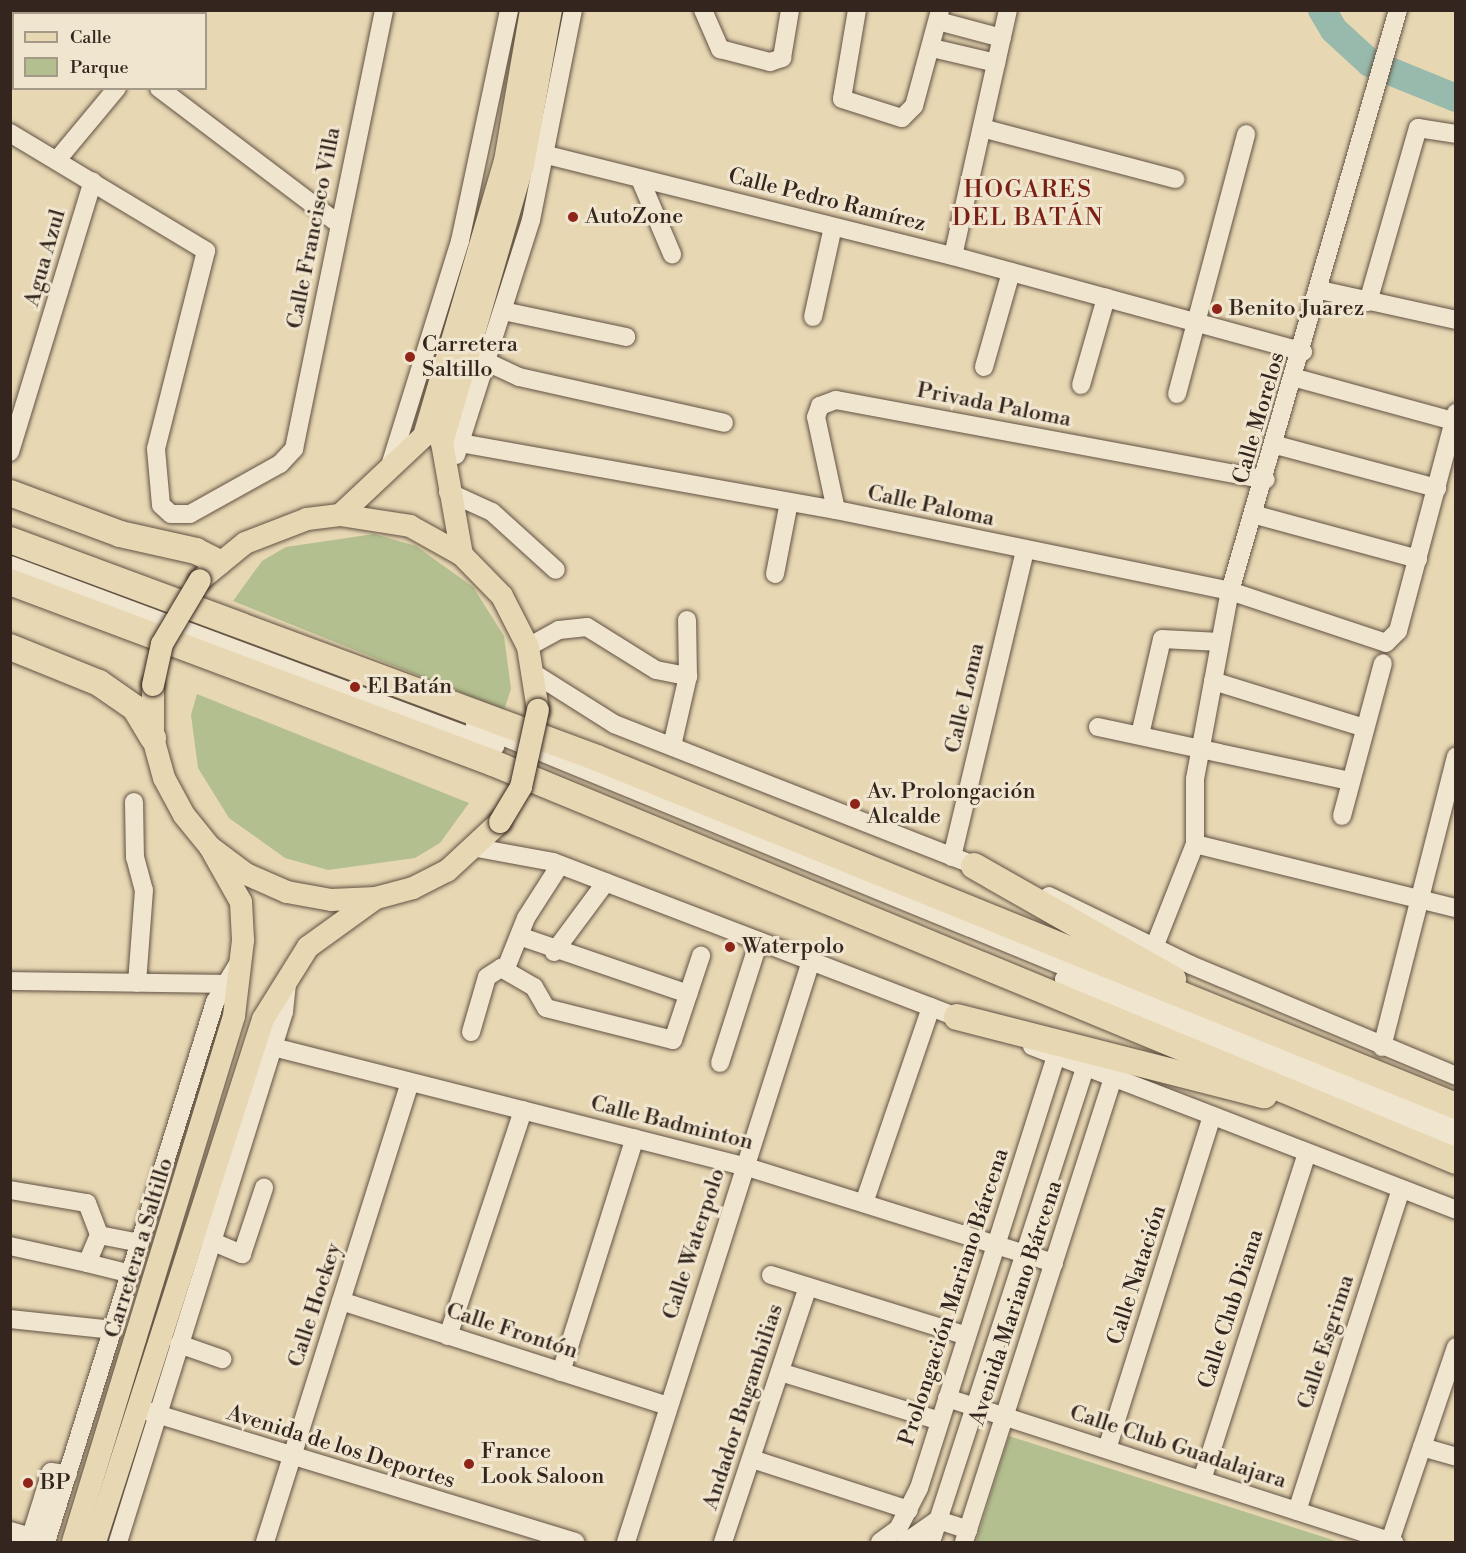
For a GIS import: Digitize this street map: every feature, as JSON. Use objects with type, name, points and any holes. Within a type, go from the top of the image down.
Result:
[{"type":"highway","points":[[10,493],[120,534],[218,562]]},
{"type":"highway","points":[[10,540],[597,758],[1300,1047],[1455,1106]]},
{"type":"highway","points":[[10,582],[482,759],[1455,1161]]},
{"type":"highway","points":[[10,647],[99,683],[135,708],[153,738]]},
{"type":"highway","points":[[963,862],[1300,1047]]},
{"type":"highway","points":[[957,1017],[1340,1114]]},
{"type":"main road","points":[[340,515],[424,436],[505,161],[531,10]]},
{"type":"main road","points":[[462,555],[447,490],[442,443],[523,165],[551,10]]},
{"type":"main road","points":[[340,515],[410,526],[462,555],[502,596],[528,647],[535,674],[538,710],[521,788],[500,822],[477,848],[447,871],[376,898],[331,900],[287,892],[246,874],[210,847],[174,797],[153,738],[153,685],[162,644],[200,580],[218,562],[275,528],[340,515]]},
{"type":"main road","name":"Carretera a Saltillo","points":[[73,1542],[137,1408],[234,1016],[242,957],[241,902],[210,847]]},
{"type":"main road","name":"Carretera a Saltillo","points":[[95,1542],[263,1019],[287,975],[319,935],[376,898]]},
{"type":"main road","points":[[212,1176],[224,1200]]},
{"type":"street","name":"Calle Francisco Villa","points":[[93,181],[206,251],[207,266],[159,429],[158,498],[171,514],[190,514],[291,455],[384,10]]},
{"type":"street","points":[[389,469],[460,241],[509,10]]},
{"type":"street","points":[[556,570],[492,512],[447,490],[503,312],[547,155],[573,10]]},
{"type":"street","points":[[703,10],[720,49],[770,62],[782,58],[789,18],[772,10]]},
{"type":"street","points":[[857,10],[842,92],[848,105],[909,117],[932,48],[939,16],[1002,38]]},
{"type":"street","points":[[953,256],[1008,10]]},
{"type":"street","name":"Calle Morelos","points":[[1155,945],[1196,844],[1200,746],[1230,591],[1256,515],[1296,378],[1398,10]]},
{"type":"street","points":[[932,48],[996,63]]},
{"type":"street","points":[[57,160],[115,90]]},
{"type":"street","points":[[162,90],[339,224]]},
{"type":"street","points":[[982,128],[1175,179]]},
{"type":"street","points":[[1368,302],[1418,128],[1455,134]]},
{"type":"street","points":[[10,134],[93,181]]},
{"type":"street","points":[[1177,394],[1246,134]]},
{"type":"street","name":"Calle Pedro Ramírez","points":[[547,155],[953,256],[1303,352]]},
{"type":"street","points":[[640,179],[672,254]]},
{"type":"street","name":"Agua Azul","points":[[10,452],[93,181]]},
{"type":"street","points":[[813,317],[833,227]]},
{"type":"street","points":[[984,367],[1011,272]]},
{"type":"street","points":[[1320,291],[1455,320]]},
{"type":"street","points":[[1081,385],[1106,298]]},
{"type":"street","points":[[503,312],[626,337]]},
{"type":"street","points":[[487,362],[519,377],[724,423]]},
{"type":"street","points":[[1256,515],[1418,559],[1454,417],[1296,378]]},
{"type":"street","name":"Privada Paloma","points":[[836,510],[816,417],[820,405],[836,400],[1266,480]]},
{"type":"street","name":"Calle Paloma","points":[[460,443],[836,510],[1230,591],[1386,643],[1398,631],[1418,559]]},
{"type":"street","points":[[1276,445],[1437,488]]},
{"type":"street","points":[[775,574],[789,502]]},
{"type":"street","points":[[10,549],[445,713],[1455,1128]]},
{"type":"street","name":"Calle Loma","points":[[963,862],[1024,550]]},
{"type":"street","points":[[10,565],[605,787],[1455,1140]]},
{"type":"street","points":[[672,746],[688,676],[687,620]]},
{"type":"street","points":[[528,647],[559,630],[587,627],[656,670],[688,676]]},
{"type":"street","points":[[1140,735],[1162,639],[1220,642]]},
{"type":"street","points":[[1342,816],[1383,663]]},
{"type":"street","points":[[535,674],[593,714],[963,862],[1382,1047],[1455,1076]]},
{"type":"street","points":[[1213,681],[1365,728]]},
{"type":"street","points":[[1098,728],[1200,746],[1350,781]]},
{"type":"street","points":[[1382,1047],[1455,756]]},
{"type":"street","points":[[134,802],[135,856],[144,890],[137,983]]},
{"type":"street","points":[[1196,844],[1455,908]]},
{"type":"street","points":[[477,848],[560,865],[606,882],[1455,1210]]},
{"type":"street","points":[[506,968],[519,936],[560,865]]},
{"type":"street","points":[[554,952],[606,882]]},
{"type":"street","points":[[519,936],[554,952],[688,994]]},
{"type":"street","points":[[720,1063],[759,941]]},
{"type":"street","points":[[471,1032],[490,971],[506,968],[534,987],[546,1008],[665,1041],[675,1037],[701,956]]},
{"type":"street","name":"Carretera a Saltillo","points":[[41,1540],[68,1474],[223,984],[242,957]]},
{"type":"street","name":"Calle Waterpolo","points":[[626,1542],[811,961]]},
{"type":"street","name":"Carretera a Saltillo","points":[[118,1542],[137,1408],[179,1344],[273,1047],[287,975]]},
{"type":"street","points":[[10,981],[223,984]]},
{"type":"street","points":[[864,1203],[931,1007]]},
{"type":"street","name":"Calle Badminton","points":[[273,1047],[744,1166],[1053,1263]]},
{"type":"street","name":"Prolongación Mariano Bárcena","points":[[880,1542],[909,1510],[940,1422],[1056,1055]]},
{"type":"street","points":[[931,1542],[1085,1067]]},
{"type":"street","name":"Avenida Mariano Bárcena","points":[[966,1536],[1113,1077]]},
{"type":"street","name":"Calle Hockey","points":[[265,1542],[410,1083]]},
{"type":"street","points":[[448,1336],[523,1110]]},
{"type":"street","name":"Calle Natación","points":[[1107,1449],[1212,1116]]},
{"type":"street","points":[[561,1372],[635,1138]]},
{"type":"street","name":"Calle Club Diana","points":[[1202,1480],[1307,1152]]},
{"type":"street","points":[[211,1241],[242,1254],[264,1188]]},
{"type":"street","name":"Calle Esgrima","points":[[1297,1511],[1401,1189]]},
{"type":"street","points":[[10,1190],[87,1203],[99,1235],[87,1263]]},
{"type":"street","points":[[99,1235],[140,1243]]},
{"type":"street","points":[[10,1246],[131,1274]]},
{"type":"street","points":[[771,1275],[967,1336]]},
{"type":"street","name":"Andador Bugambilias","points":[[723,1542],[808,1287]]},
{"type":"street","name":"Calle Frontón","points":[[341,1301],[668,1406]]},
{"type":"street","points":[[10,1319],[113,1330]]},
{"type":"street","points":[[179,1344],[222,1359]]},
{"type":"street","points":[[1392,1542],[1454,1356]]},
{"type":"street","points":[[780,1372],[940,1422]]},
{"type":"street","name":"Avenida de los Deportes","points":[[93,1394],[291,1458],[575,1542]]},
{"type":"street","name":"Calle Club Guadalajara","points":[[947,1398],[1392,1542]]},
{"type":"street","points":[[1422,1447],[1455,1457]]},
{"type":"street","points":[[752,1459],[909,1510]]},
{"type":"street","points":[[938,1520],[966,1536]]},
{"type":"street","points":[[906,1542],[938,1520]]},
{"type":"street","points":[[10,1531],[41,1540]]},
{"type":"green space","points":[[374,534],[416,546],[473,587],[504,636],[511,689],[504,710],[233,601],[262,561],[286,547]]},
{"type":"green space","points":[[197,694],[469,803],[440,843],[415,858],[328,870],[285,858],[229,818],[198,768],[191,715]]},
{"type":"green space","points":[[1009,1436],[1339,1542],[976,1542]]},
{"type":"waterway","points":[[1322,10],[1334,30],[1370,63],[1456,98]]},
{"type":"place","name":"AutoZone","points":[[573,217]]},
{"type":"place","name":"Benito Juarez","points":[[1217,309]]},
{"type":"place","name":"Carretera Saltillo","points":[[410,357]]},
{"type":"place","name":"El Batán","points":[[355,687]]},
{"type":"place","name":"Av. Prolongación Alcalde","points":[[855,804]]},
{"type":"place","name":"Waterpolo","points":[[730,947]]},
{"type":"place","name":"France Look Saloon","points":[[469,1464]]},
{"type":"place","name":"BP","points":[[28,1483]]},
{"type":"district","name":"HOGARES DEL BATÁN","points":[[1028,205]]}]
